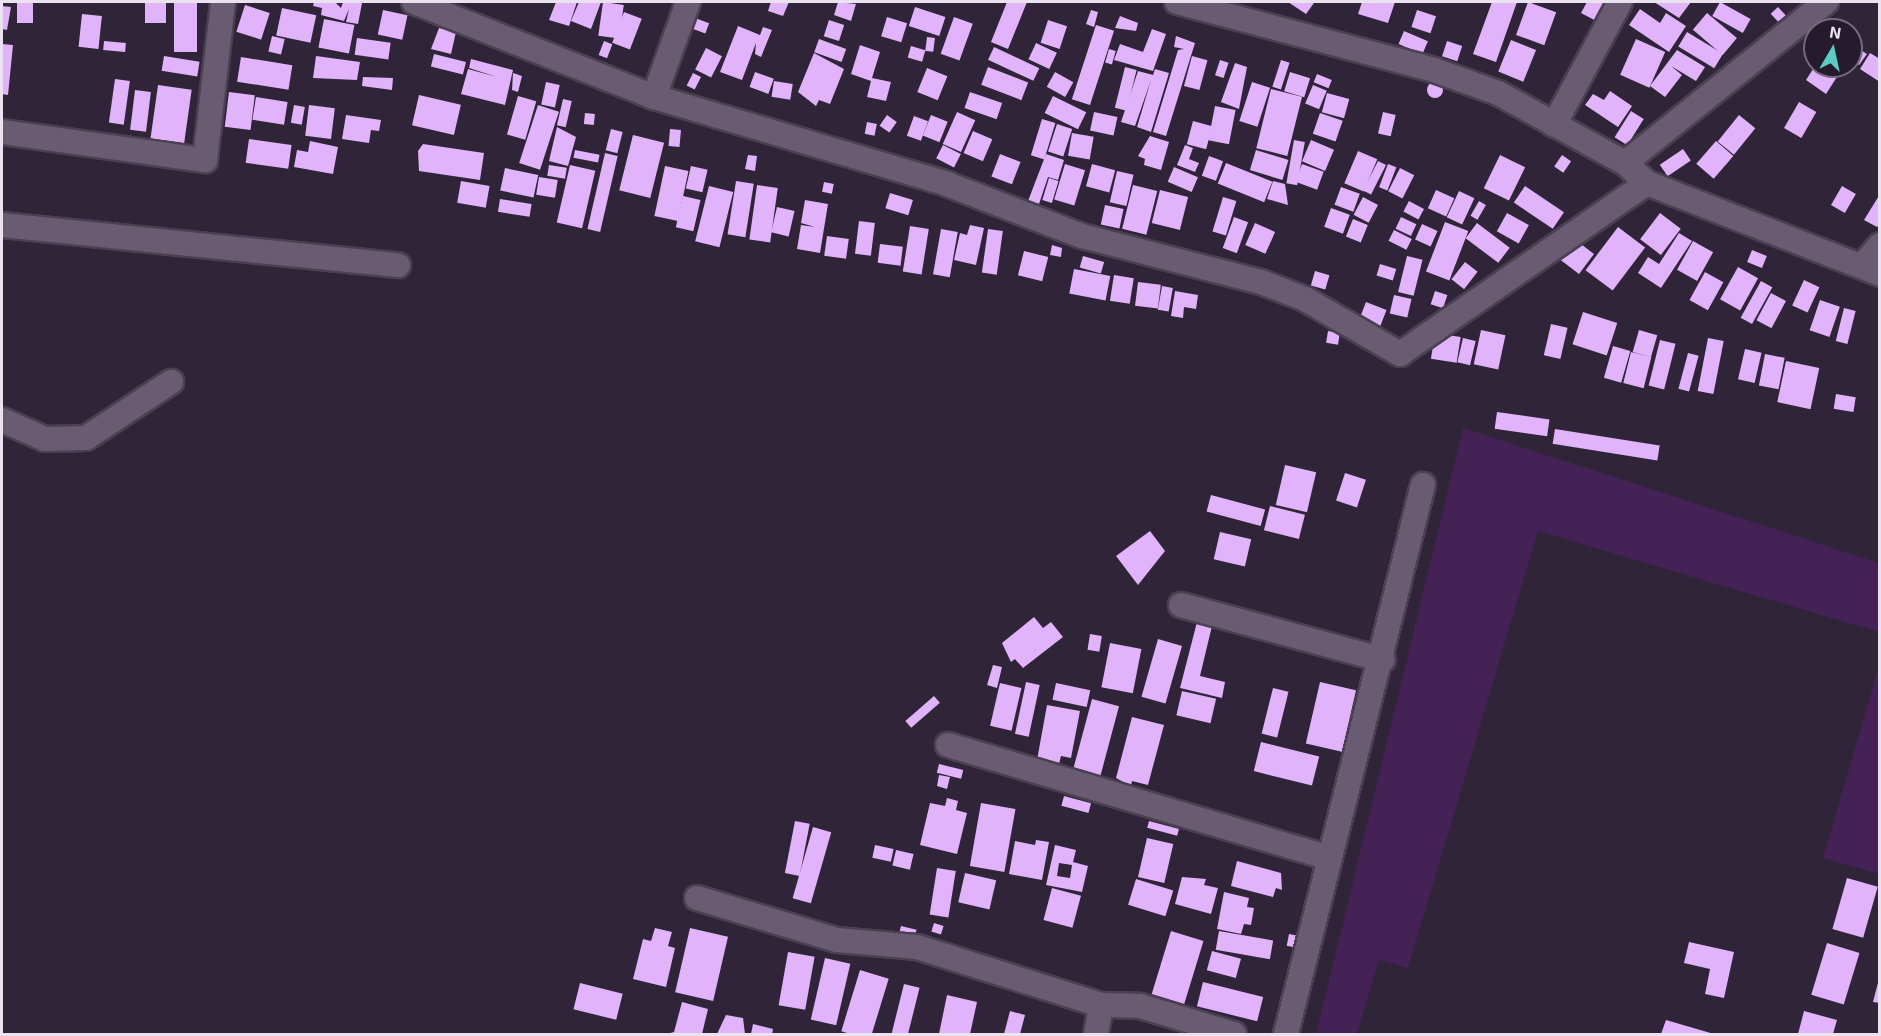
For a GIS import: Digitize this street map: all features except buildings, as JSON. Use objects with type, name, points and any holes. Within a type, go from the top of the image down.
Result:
[{"type":"street","points":[[2,132],[204,160],[222,2]]},
{"type":"street","points":[[414,2],[654,97],[947,184],[1082,236],[1261,282],[1305,299],[1400,354],[1647,183]]},
{"type":"street","points":[[654,97],[688,2]]},
{"type":"street","points":[[1177,2],[1434,70],[1498,93],[1625,163],[1647,183],[1871,270],[1880,244]]},
{"type":"street","points":[[1554,125],[1620,2]]},
{"type":"street","points":[[1625,163],[1826,2]]},
{"type":"street","points":[[2,225],[398,266]]},
{"type":"street","points":[[2,420],[45,439],[86,438],[171,382]]},
{"type":"street","points":[[1286,1035],[1313,939],[1326,857],[1383,660],[1423,485]]},
{"type":"street","points":[[1181,605],[1383,660]]},
{"type":"street","points":[[948,745],[1326,857]]},
{"type":"street","points":[[697,898],[837,940],[917,947],[1101,1005],[1140,1006],[1234,1035]]},
{"type":"street","points":[[1096,1035],[1101,1005]]},
{"type":"shaded area","points":[[1463,428],[1879,563],[1879,632],[1538,531],[1408,968],[1379,960],[1357,1034],[1316,1034]]},
{"type":"shaded area","points":[[1879,666],[1880,874],[1823,858]]}]
